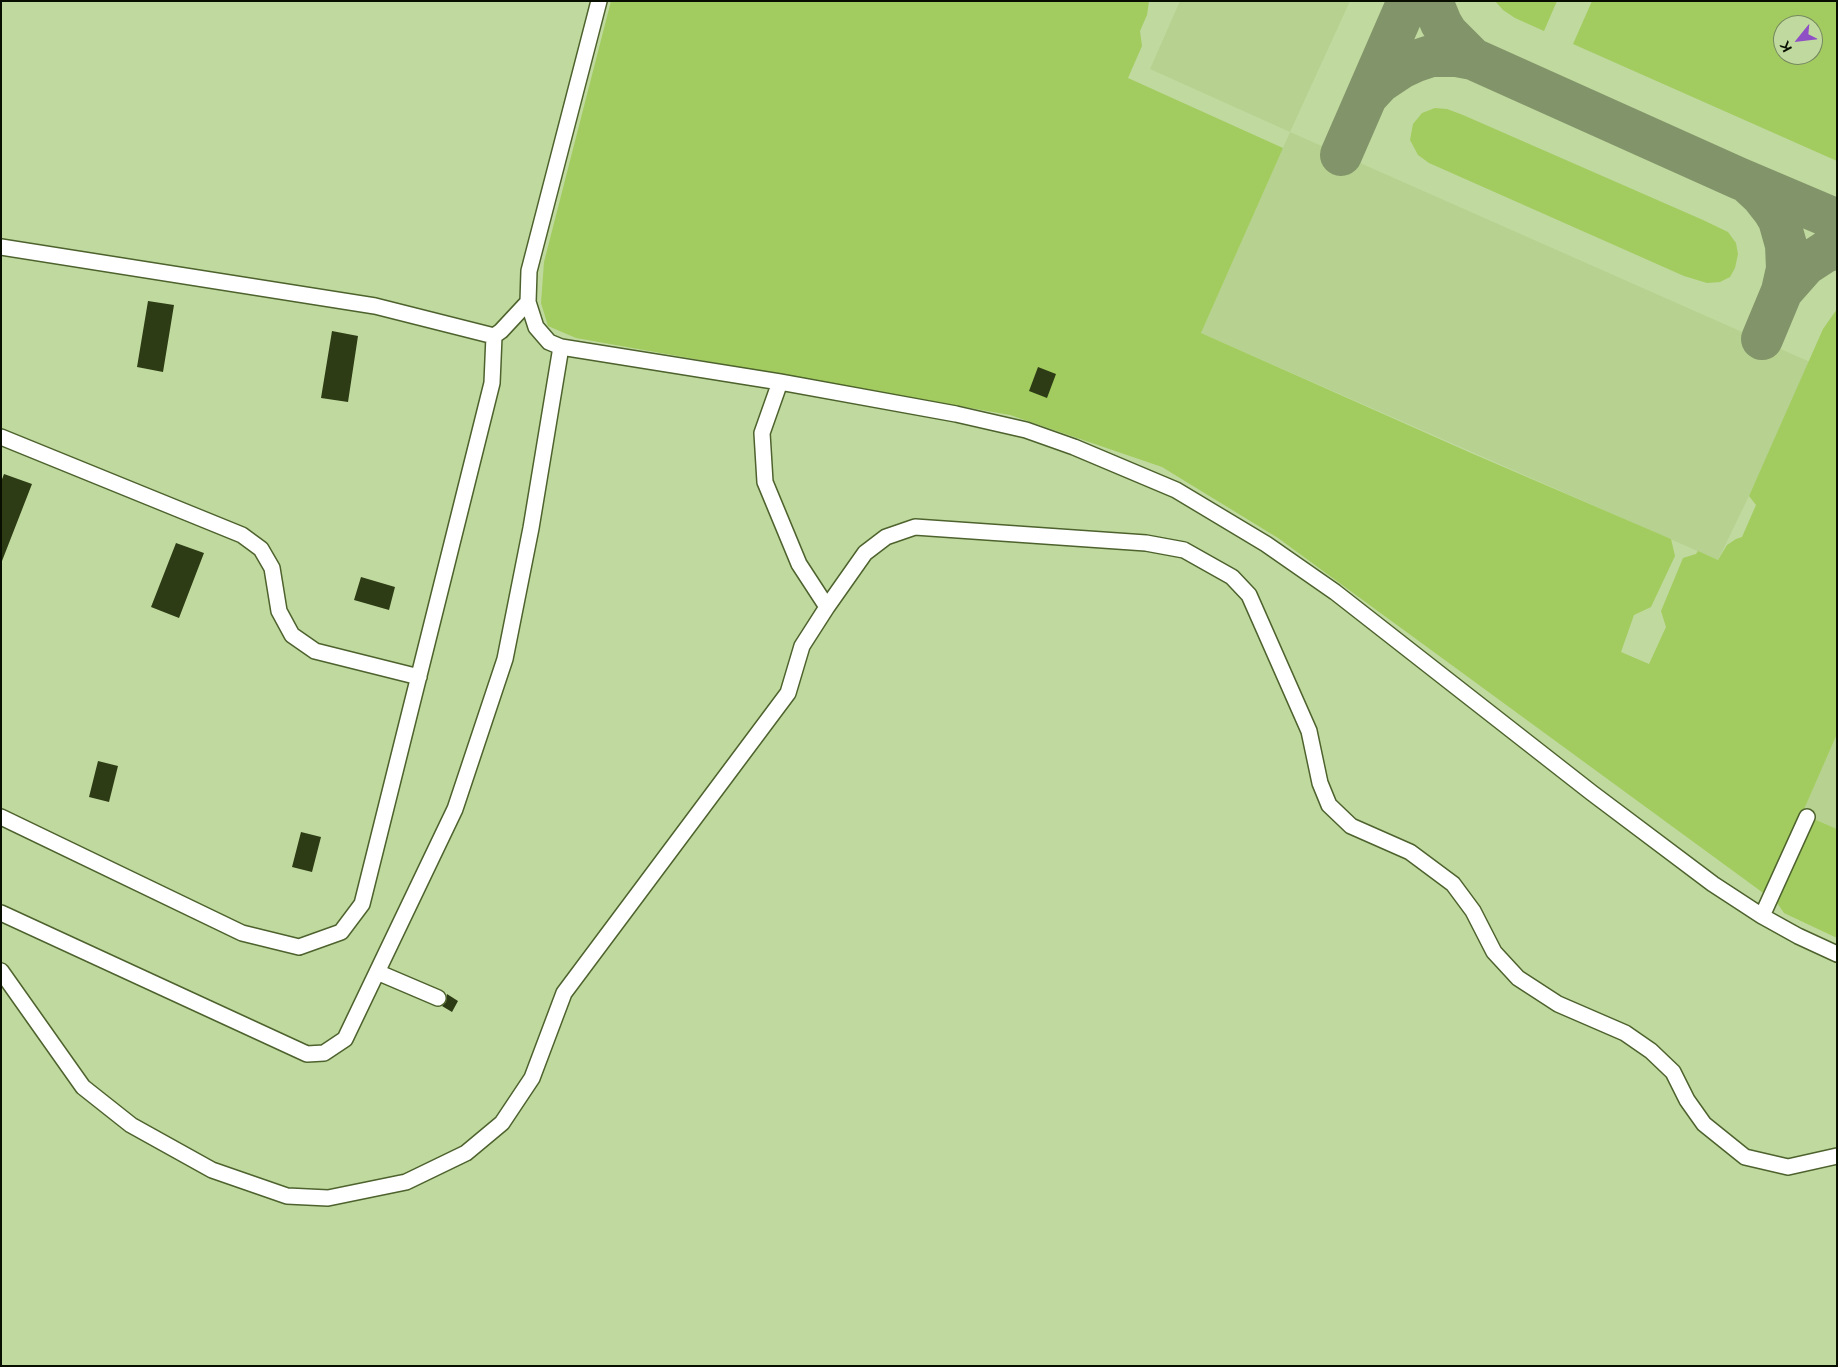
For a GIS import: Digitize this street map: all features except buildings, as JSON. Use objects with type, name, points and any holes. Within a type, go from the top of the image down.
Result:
[{"type":"lane","points":[[599,1],[529,271],[528,302],[536,327],[549,342],[561,347],[780,382],[956,414],[1026,430],[1100,457],[1176,490],[1266,544],[1335,592],[1713,884],[1762,916],[1798,936],[1837,954]]},
{"type":"lane","points":[[1,247],[374,306],[494,336],[528,302]]},
{"type":"lane","points":[[1,817],[242,933],[299,947],[341,932],[362,904],[492,383],[494,336]]},
{"type":"lane","points":[[1,913],[306,1054],[324,1053],[345,1039],[455,809],[505,659],[531,528],[561,347]]},
{"type":"lane","points":[[780,382],[762,433],[764,482],[800,564],[827,607]]},
{"type":"lane","points":[[1,437],[242,534],[261,549],[272,568],[279,611],[292,635],[315,651],[419,677]]},
{"type":"lane","points":[[1,971],[83,1087],[130,1125],[212,1170],[287,1196],[328,1198],[406,1182],[466,1153],[502,1123],[532,1078],[564,993],[788,692],[802,646],[865,553],[886,537],[915,527],[1146,543],[1184,550],[1232,576],[1249,595],[1309,731],[1320,783],[1329,805],[1350,826],[1410,852],[1453,884],[1473,910],[1494,952],[1518,978],[1558,1004],[1625,1033],[1651,1051],[1672,1072],[1687,1100],[1704,1124],[1745,1157],[1788,1166],[1837,1156]]},
{"type":"lane","points":[[1762,916],[1807,816]]},
{"type":"lane","points":[[377,972],[438,998]]},
{"type":"shaded area","points":[[611,1],[1149,1],[1147,15],[1140,31],[1142,46],[1128,78],[1283,148],[1201,333],[1471,453],[1671,539],[1675,556],[1651,607],[1634,615],[1621,652],[1649,664],[1666,627],[1661,611],[1683,558],[1696,554],[1698,551],[1718,560],[1727,545],[1742,537],[1756,505],[1749,496],[1823,329],[1837,309],[1837,734],[1802,814],[1837,829],[1837,938],[1784,913],[1777,903],[1278,538],[1162,467],[1010,415],[576,338],[548,326],[541,303],[544,262]]},
{"type":"shaded area","points":[[1180,1],[1350,1],[1290,132],[1150,69]]},
{"type":"shaded area","points":[[1495,1],[1557,1],[1544,31],[1515,18],[1503,10]]},
{"type":"shaded area","points":[[1592,1],[1837,1],[1837,161],[1573,44]]},
{"type":"shaded area","points":[[1435,108],[1447,109],[1463,115],[1728,232],[1736,243],[1738,254],[1735,268],[1730,277],[1720,282],[1707,283],[1684,276],[1429,163],[1418,155],[1410,140],[1413,124],[1422,113]]},
{"type":"shaded area","points":[[1290,132],[1810,362],[1718,560],[1201,333]]},
{"type":"shaded area","points":[[1837,734],[1837,829],[1802,814]]},
{"type":"taxiway","points":[[1341,155],[1408,1]]},
{"type":"taxiway","points":[[1432,1],[1447,33],[1473,59]]},
{"type":"taxiway","points":[[1367,96],[1380,82],[1401,68],[1416,61],[1431,56],[1457,56],[1473,59],[1738,178],[1837,220]]},
{"type":"taxiway","points":[[1747,182],[1773,210],[1779,220],[1786,245],[1787,269],[1782,291],[1762,339]]},
{"type":"taxiway","points":[[1782,291],[1805,265],[1825,252],[1837,248]]}]
